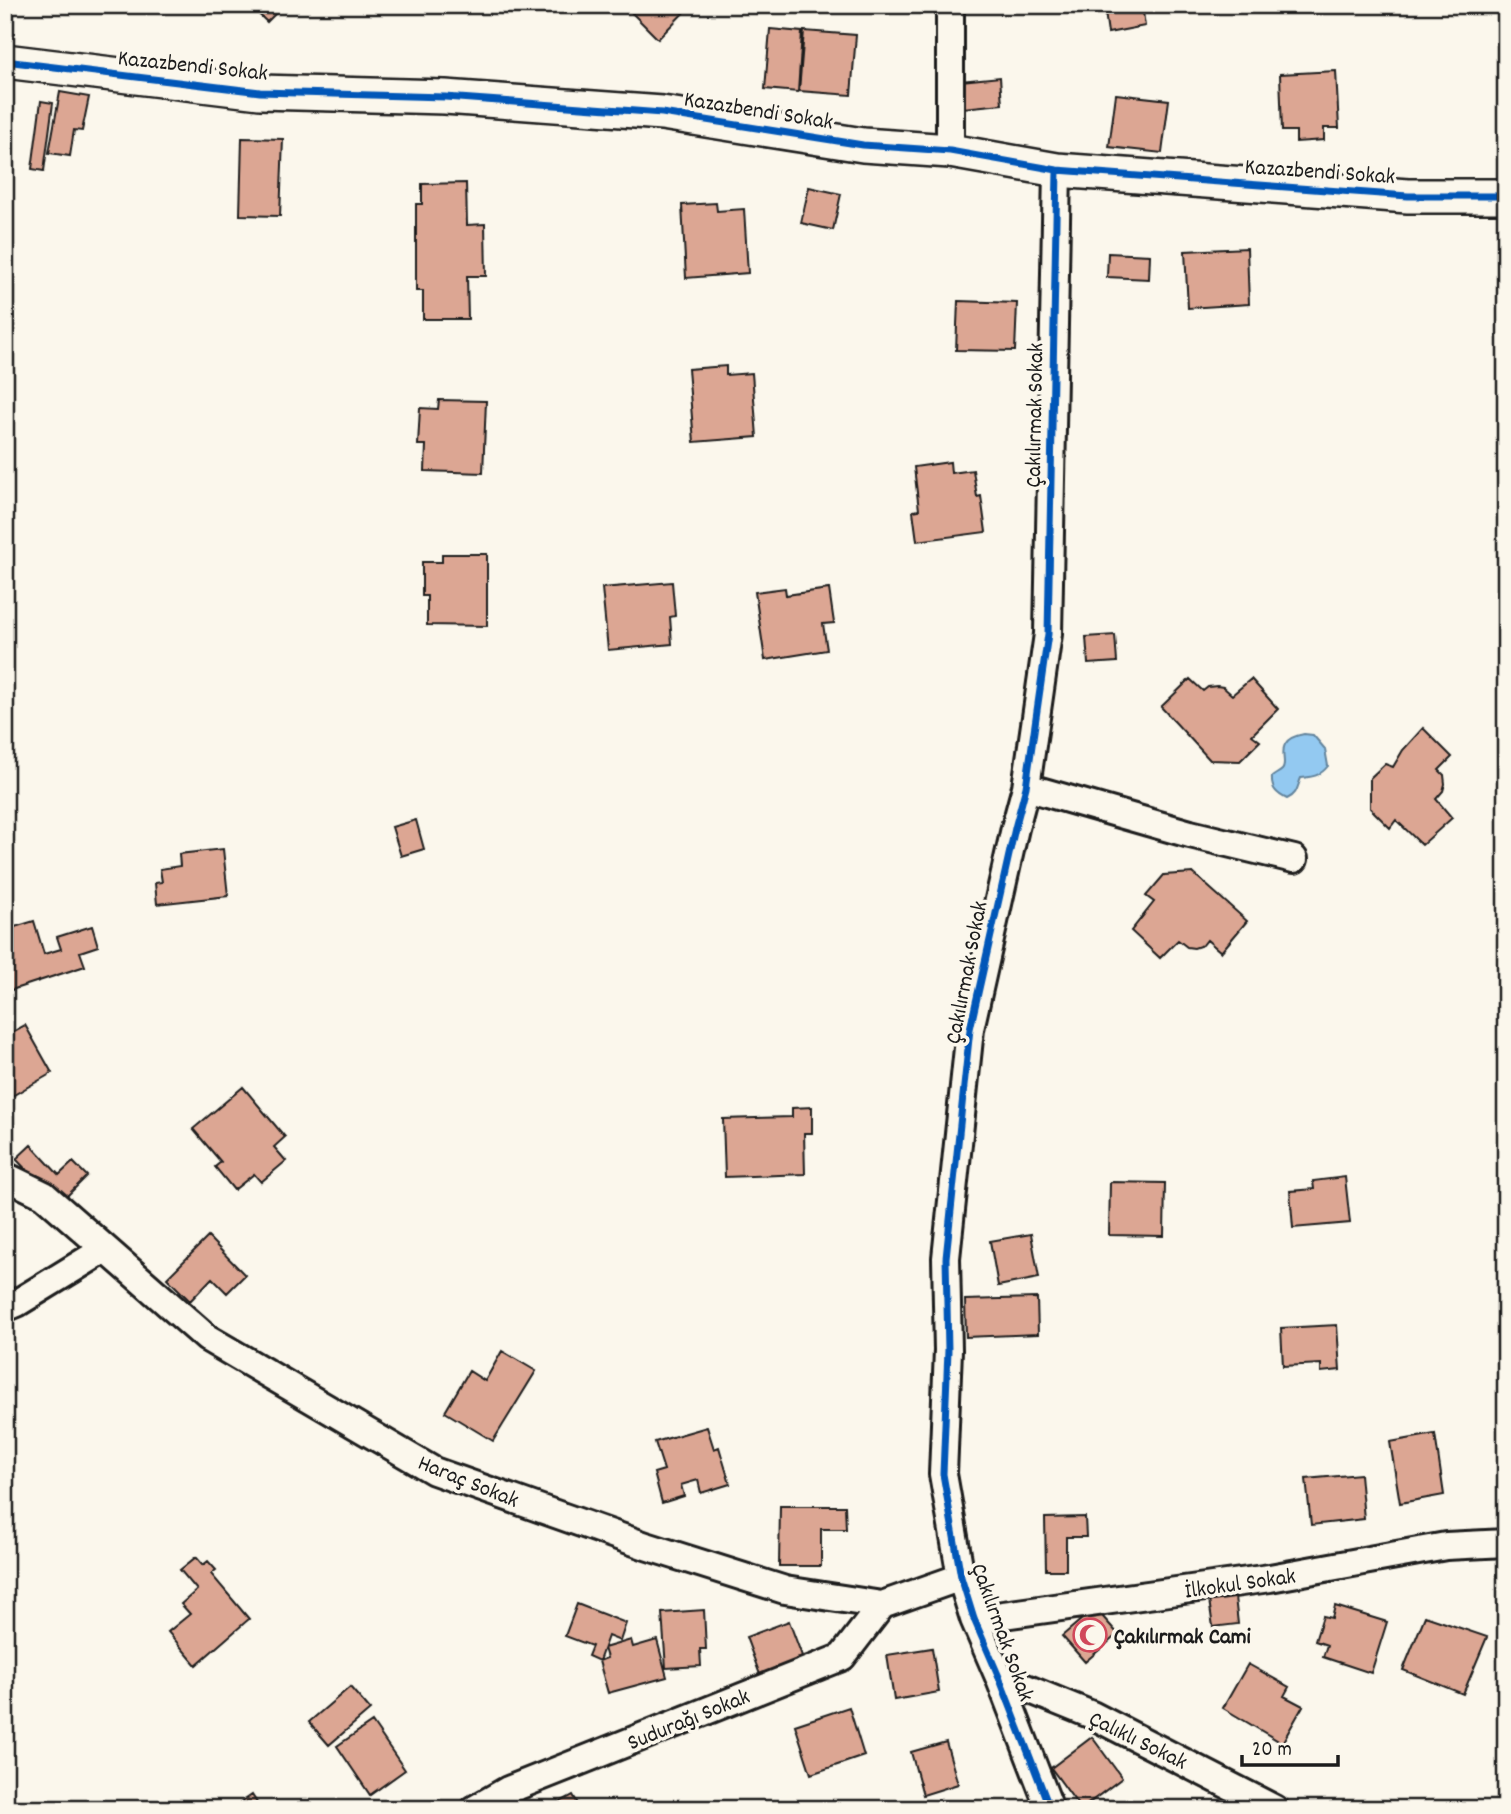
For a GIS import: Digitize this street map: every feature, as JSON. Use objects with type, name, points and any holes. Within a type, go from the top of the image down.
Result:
[{"type":"street","points":[[950,5],[950,151]]},
{"type":"street","name":"Kazazbendi Sokak","points":[[5,61],[260,92],[445,97],[662,113],[863,145],[950,151],[1057,170],[1408,195],[1506,196]]},
{"type":"street","name":"Çakılırmak Sokak","points":[[1050,1809],[974,1619],[961,1577],[943,1474],[948,1350],[946,1258],[970,1030],[1026,787],[1048,634],[1057,170]]},
{"type":"street","points":[[1026,787],[1190,834],[1294,859]]},
{"type":"street","name":"Haraç Sokak","points":[[5,1176],[44,1195],[207,1338],[434,1471],[646,1546],[785,1590],[882,1605],[961,1577]]},
{"type":"street","points":[[5,1308],[105,1248]]},
{"type":"street","name":"İlkokul Sokak","points":[[974,1619],[1270,1578],[1446,1546],[1506,1543]]},
{"type":"street","name":"Sudurağı Sokak","points":[[475,1809],[508,1790],[842,1657],[882,1605]]},
{"type":"street","name":"Çalıklı Sokak","points":[[999,1677],[1092,1715],[1275,1809]]},
{"type":"water","points":[[1304,734],[1313,735],[1325,749],[1328,766],[1316,775],[1301,778],[1295,793],[1287,799],[1275,791],[1272,777],[1284,766],[1283,751],[1287,741]]},
{"type":"building","points":[[249,5],[284,5],[267,22]]},
{"type":"building","points":[[624,5],[691,5],[658,39]]},
{"type":"building","points":[[1142,5],[1145,26],[1108,33],[1105,12]]},
{"type":"building","points":[[770,29],[802,32],[798,92],[765,89]]},
{"type":"building","points":[[804,31],[856,35],[851,95],[799,91]]},
{"type":"building","points":[[1336,71],[1339,128],[1324,128],[1324,140],[1296,142],[1296,131],[1282,131],[1280,74]]},
{"type":"building","points":[[1000,77],[1002,104],[963,108],[961,81]]},
{"type":"building","points":[[60,92],[89,97],[82,131],[74,130],[70,156],[49,153]]},
{"type":"building","points":[[1116,94],[1169,100],[1162,153],[1109,147]]},
{"type":"building","points":[[41,101],[53,103],[44,171],[32,169]]},
{"type":"building","points":[[242,138],[283,139],[280,216],[240,215]]},
{"type":"building","points":[[466,183],[467,225],[485,224],[486,276],[467,276],[468,319],[423,319],[423,291],[416,291],[416,204],[422,204],[422,184]]},
{"type":"building","points":[[809,187],[841,194],[833,230],[801,223]]},
{"type":"building","points":[[716,203],[717,211],[744,209],[748,273],[686,278],[682,205]]},
{"type":"building","points":[[1247,248],[1249,304],[1188,308],[1185,251]]},
{"type":"building","points":[[1108,253],[1150,255],[1149,279],[1107,277]]},
{"type":"building","points":[[958,301],[1017,303],[1015,351],[956,350]]},
{"type":"building","points":[[726,366],[726,375],[752,373],[757,437],[694,442],[688,369]]},
{"type":"building","points":[[439,400],[486,401],[483,473],[425,471],[426,445],[418,445],[420,408],[438,409]]},
{"type":"building","points":[[950,462],[951,473],[973,470],[977,497],[981,496],[986,532],[917,541],[913,511],[919,510],[914,467]]},
{"type":"building","points":[[442,554],[487,554],[487,626],[427,625],[427,596],[422,596],[422,562],[442,562]]},
{"type":"building","points":[[672,582],[675,616],[670,617],[672,644],[608,650],[602,588]]},
{"type":"building","points":[[785,588],[786,595],[829,589],[834,623],[823,624],[827,650],[765,660],[755,592]]},
{"type":"building","points":[[1115,635],[1117,662],[1088,664],[1086,637]]},
{"type":"building","points":[[1190,679],[1203,691],[1217,686],[1223,687],[1232,695],[1251,679],[1278,709],[1252,735],[1260,741],[1240,761],[1210,760],[1161,707]]},
{"type":"building","points":[[1423,728],[1452,757],[1439,770],[1444,775],[1445,784],[1436,799],[1452,818],[1422,845],[1396,820],[1390,828],[1370,808],[1370,778],[1385,764],[1393,767],[1403,750]]},
{"type":"building","points":[[416,820],[424,849],[401,856],[392,827]]},
{"type":"building","points":[[223,849],[228,896],[157,904],[155,883],[162,882],[160,869],[180,866],[179,854]]},
{"type":"building","points":[[1193,873],[1247,921],[1221,952],[1207,940],[1203,945],[1194,948],[1187,947],[1178,940],[1160,958],[1131,931],[1154,902],[1146,896],[1164,875]]},
{"type":"building","points":[[34,921],[44,954],[61,949],[57,937],[92,926],[98,946],[80,952],[85,966],[5,992],[5,967],[8,965],[5,956],[5,930]]},
{"type":"building","points":[[25,1025],[52,1073],[5,1100],[5,1036]]},
{"type":"building","points":[[243,1087],[285,1137],[274,1147],[286,1161],[261,1182],[254,1174],[234,1190],[215,1167],[221,1162],[193,1129]]},
{"type":"building","points":[[812,1107],[812,1133],[804,1133],[805,1174],[725,1177],[723,1119],[792,1117],[792,1108]]},
{"type":"building","points":[[31,1145],[59,1175],[73,1162],[87,1176],[59,1204],[16,1159]]},
{"type":"building","points":[[1345,1177],[1350,1223],[1293,1228],[1290,1191],[1314,1189],[1313,1181]]},
{"type":"building","points":[[1110,1182],[1165,1183],[1164,1236],[1109,1235]]},
{"type":"building","points":[[1031,1234],[1039,1278],[998,1286],[990,1241]]},
{"type":"building","points":[[208,1237],[245,1275],[227,1293],[212,1278],[190,1301],[167,1278]]},
{"type":"building","points":[[1037,1298],[1038,1334],[966,1337],[965,1300]]},
{"type":"building","points":[[1337,1325],[1340,1370],[1321,1372],[1321,1364],[1283,1366],[1281,1328]]},
{"type":"building","points":[[502,1351],[536,1371],[493,1441],[445,1412],[469,1371],[485,1381]]},
{"type":"building","points":[[707,1427],[714,1449],[719,1447],[730,1484],[701,1493],[698,1480],[681,1485],[684,1496],[662,1503],[654,1473],[664,1470],[655,1442]]},
{"type":"building","points":[[1435,1434],[1444,1495],[1400,1503],[1390,1442]]},
{"type":"building","points":[[1360,1474],[1364,1519],[1311,1525],[1306,1479]]},
{"type":"building","points":[[780,1506],[845,1506],[846,1529],[821,1529],[821,1566],[779,1566]]},
{"type":"building","points":[[1085,1517],[1086,1537],[1066,1537],[1066,1570],[1046,1570],[1045,1518]]},
{"type":"building","points":[[196,1557],[203,1565],[208,1561],[216,1570],[211,1574],[249,1619],[196,1665],[168,1632],[190,1614],[181,1604],[197,1590],[180,1570]]},
{"type":"building","points":[[1235,1597],[1238,1624],[1213,1627],[1209,1600]]},
{"type":"building","points":[[577,1604],[626,1623],[620,1641],[608,1636],[599,1661],[588,1656],[592,1646],[565,1636]]},
{"type":"building","points":[[1335,1606],[1387,1622],[1371,1673],[1323,1657],[1327,1645],[1315,1641],[1323,1616],[1332,1618]]},
{"type":"building","name":"Çakılırmak Cami","points":[[1095,1608],[1118,1634],[1085,1662],[1062,1636]]},
{"type":"building","points":[[704,1610],[706,1649],[700,1649],[701,1666],[666,1668],[662,1613]]},
{"type":"building","points":[[1425,1616],[1487,1637],[1463,1694],[1403,1670]]},
{"type":"building","points":[[789,1621],[805,1664],[762,1680],[746,1637]]},
{"type":"building","points":[[631,1640],[633,1647],[657,1640],[667,1677],[608,1693],[599,1661],[607,1658],[604,1648]]},
{"type":"building","points":[[932,1648],[939,1692],[894,1700],[887,1655]]},
{"type":"building","points":[[1248,1664],[1289,1687],[1284,1696],[1303,1706],[1282,1743],[1223,1708]]},
{"type":"building","points":[[350,1687],[370,1710],[329,1745],[309,1722]]},
{"type":"building","points":[[849,1707],[864,1756],[811,1774],[795,1725]]},
{"type":"building","points":[[372,1722],[405,1770],[370,1795],[337,1746]]},
{"type":"building","points":[[1092,1737],[1122,1778],[1081,1809],[1051,1768]]},
{"type":"building","points":[[946,1742],[958,1784],[923,1795],[911,1752]]},
{"type":"building","points":[[252,1795],[261,1809],[232,1809]]},
{"type":"building","points":[[573,1795],[581,1809],[547,1809]]},
{"type":"cycle path","points":[[5,61],[260,92],[445,97],[662,113],[863,145],[950,151],[1057,170],[1408,196],[1506,196]]},
{"type":"cycle path","points":[[1050,1809],[974,1619],[961,1577],[943,1474],[948,1350],[946,1258],[970,1029],[1026,787],[1048,634],[1057,170]]},
{"type":"place","name":"Çakılırmak Cami","points":[[1090,1635]]}]
